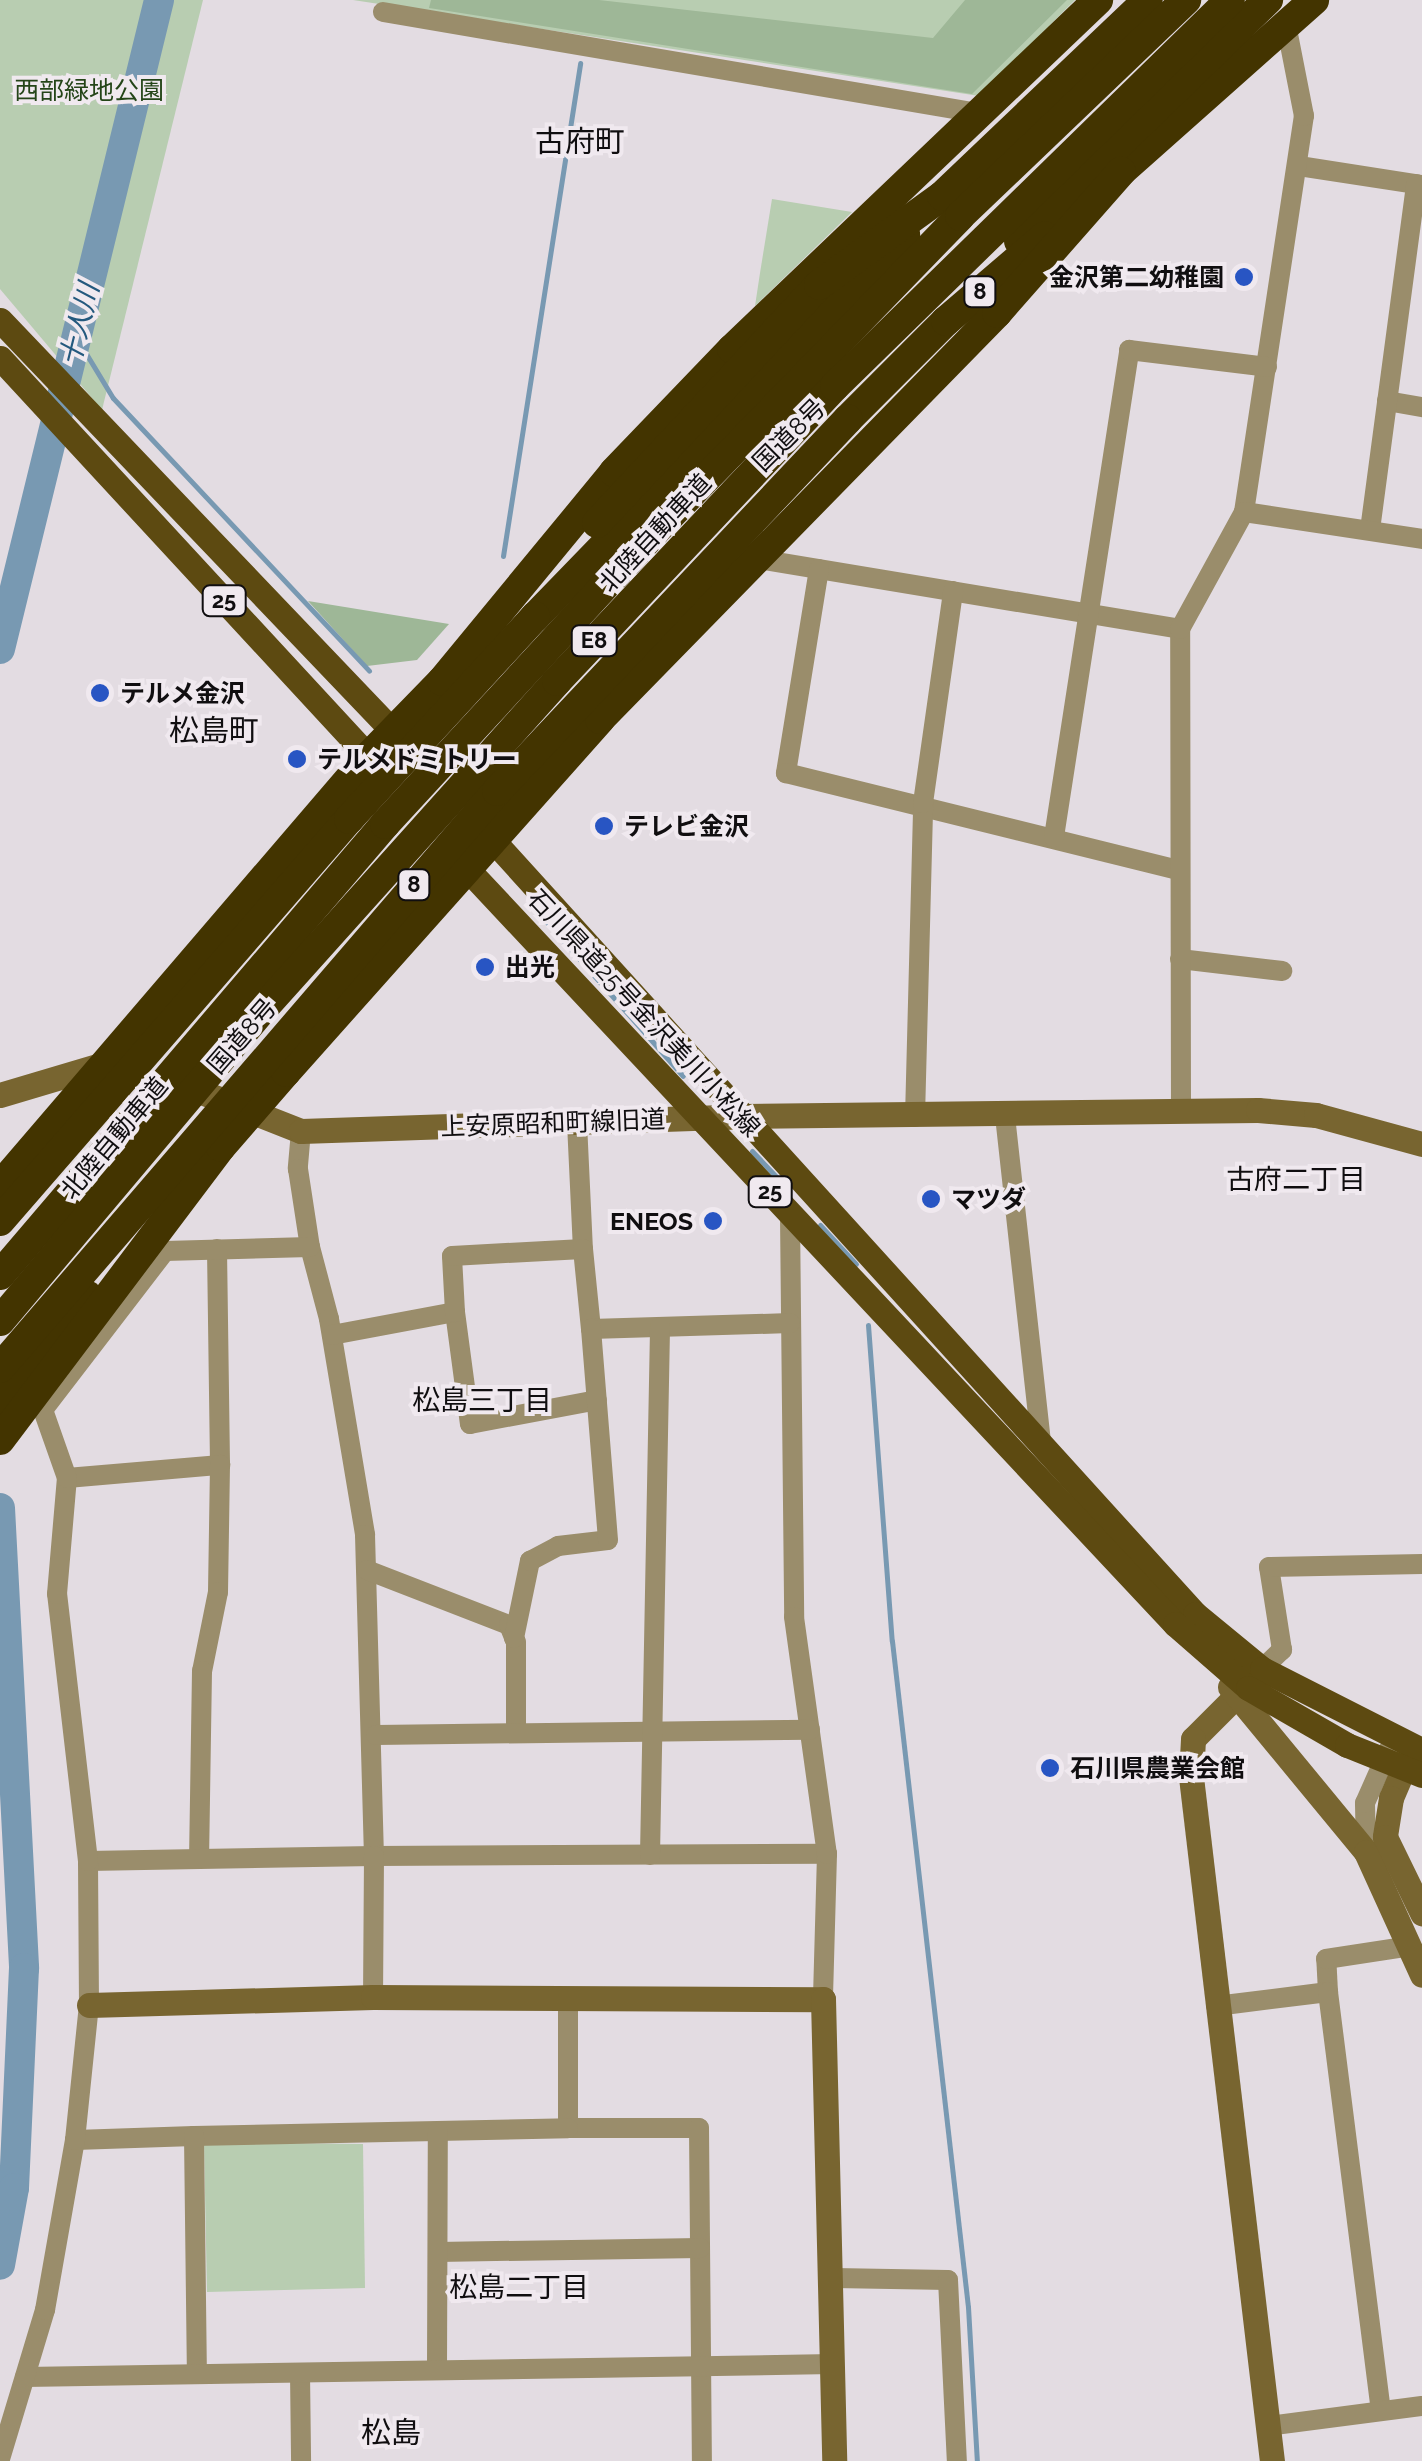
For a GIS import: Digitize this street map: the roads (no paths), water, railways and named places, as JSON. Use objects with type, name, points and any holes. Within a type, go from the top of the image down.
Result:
[{"type":"highway","points":[[0,1186],[369,756],[484,630],[614,472],[732,349],[984,114],[1098,0]]},
{"type":"highway","points":[[0,1222],[350,818],[535,617],[872,266],[957,192],[1136,0]]},
{"type":"highway","points":[[484,630],[597,523],[819,284],[942,196],[1148,0]]},
{"type":"highway","name":"北陸自動車道","points":[[0,1275],[386,824],[655,531],[960,216],[1186,0]]},
{"type":"highway","name":"北陸自動車道","points":[[0,1321],[261,1011],[557,681],[848,372],[1230,0]]},
{"type":"highway","name":"国道8号","points":[[0,1368],[496,791],[848,419],[946,321],[1120,172],[1277,12],[1314,0]]},
{"type":"highway","points":[[946,321],[1277,12]]},
{"type":"highway","name":"8","points":[[4,1422],[38,1405],[221,1148],[492,840],[752,558],[997,313],[1120,172]]},
{"type":"highway","points":[[4,1422],[124,1250],[221,1148]]},
{"type":"main road","name":"石川県道25号金沢美川小松線","points":[[0,320],[394,731],[1195,1614],[1250,1685]]},
{"type":"main road","name":"石川県道25号金沢美川小松線","points":[[0,358],[369,756],[467,869],[1175,1624],[1250,1685],[1406,1757]]},
{"type":"street","points":[[383,12],[984,114]]},
{"type":"street","points":[[1181,1110],[1180,629],[1244,512],[1299,166],[1304,116],[1277,12]]},
{"type":"street","points":[[1299,166],[1419,184],[1370,530]]},
{"type":"street","points":[[1054,837],[1129,350],[1267,367]]},
{"type":"street","points":[[1387,402],[1422,407]]},
{"type":"street","points":[[1244,512],[1422,539]]},
{"type":"street","points":[[752,558],[1180,629]]},
{"type":"street","points":[[820,569],[786,772],[1180,870]]},
{"type":"street","points":[[915,1117],[923,803],[953,591]]},
{"type":"street","points":[[1180,959],[1282,971]]},
{"type":"street","points":[[0,1094],[107,1059]]},
{"type":"street","name":"上安原昭和町線旧道","points":[[107,1059],[254,1109],[301,1131],[745,1116],[1006,1116],[1181,1110],[1316,1115],[1422,1144]]},
{"type":"street","points":[[1006,1116],[1041,1444]]},
{"type":"street","points":[[516,1733],[514,1638],[530,1561],[558,1546],[608,1540],[582,1248],[577,1123]]},
{"type":"street","points":[[301,1131],[298,1169],[310,1246],[332,1335],[367,1570],[376,1734],[373,1997]]},
{"type":"street","points":[[790,1216],[794,1617],[827,1854],[823,1999],[834,2278],[834,2461]]},
{"type":"street","points":[[0,2459],[45,2310],[75,2140],[89,2006],[88,1861],[57,1594],[67,1478],[38,1405],[165,1251],[310,1246]]},
{"type":"street","points":[[582,1248],[452,1256],[456,1312],[470,1424],[597,1400]]},
{"type":"street","points":[[199,1858],[202,1671],[218,1592],[217,1250]]},
{"type":"street","points":[[332,1335],[456,1312]]},
{"type":"street","points":[[592,1329],[790,1323]]},
{"type":"street","points":[[650,1855],[660,1327]]},
{"type":"street","points":[[67,1478],[220,1465]]},
{"type":"street","points":[[1272,2461],[1190,1777],[1193,1739],[1282,1650],[1269,1567],[1422,1564]]},
{"type":"street","points":[[367,1570],[509,1626],[514,1638]]},
{"type":"street","points":[[1250,1685],[1366,1852],[1422,1976]]},
{"type":"street","points":[[376,1734],[810,1730]]},
{"type":"street","points":[[1366,1852],[1365,1803],[1406,1757]]},
{"type":"street","points":[[1406,1757],[1386,1838],[1422,1913]]},
{"type":"street","points":[[88,1861],[827,1854]]},
{"type":"street","points":[[1382,2411],[1326,1960],[1411,1946]]},
{"type":"street","points":[[1216,2006],[1328,1992]]},
{"type":"street","points":[[89,2006],[373,1997],[823,1999]]},
{"type":"street","points":[[568,1997],[568,2128]]},
{"type":"street","points":[[75,2140],[699,2128],[702,2461]]},
{"type":"street","points":[[437,2369],[438,2132]]},
{"type":"street","points":[[194,2136],[196,2374]]},
{"type":"street","points":[[438,2252],[700,2248]]},
{"type":"street","points":[[834,2278],[948,2280],[958,2461]]},
{"type":"street","points":[[25,2376],[832,2364]]},
{"type":"street","points":[[300,2372],[301,2461]]},
{"type":"street","points":[[1268,2426],[1422,2406]]},
{"type":"waterway","name":"十人川","points":[[0,649],[159,0]]},
{"type":"waterway","points":[[503,556],[580,63]]},
{"type":"waterway","points":[[76,337],[113,398],[369,671]]},
{"type":"waterway","points":[[529,902],[683,1076]]},
{"type":"waterway","points":[[752,1151],[785,1186]]},
{"type":"waterway","points":[[820,1225],[856,1264]]},
{"type":"waterway","points":[[868,1325],[892,1641],[968,2307],[977,2461]]},
{"type":"waterway","name":"十人川","points":[[0,1508],[24,1968],[14,2188],[0,2265]]},
{"type":"place","name":"金沢第二幼稚園","points":[[1244,277]]},
{"type":"place","name":"テルメ金沢","points":[[100,693]]},
{"type":"place","name":"テルメドミトリー","points":[[297,759]]},
{"type":"place","name":"テレビ金沢","points":[[604,826]]},
{"type":"place","name":"出光","points":[[485,967]]},
{"type":"place","name":"マツダ","points":[[931,1199]]},
{"type":"place","name":"ENEOS","points":[[713,1221]]},
{"type":"place","name":"石川県農業会館","points":[[1050,1768]]},
{"type":"district","name":"古府町","points":[[580,142]]},
{"type":"district","name":"松島町","points":[[214,731]]},
{"type":"district","name":"古府二丁目","points":[[1296,1180]]},
{"type":"district","name":"松島三丁目","points":[[482,1401]]},
{"type":"district","name":"松島二丁目","points":[[519,2288]]},
{"type":"district","name":"松島","points":[[391,2433]]},
{"type":"park label","name":"西部緑地公園","points":[[89,90]]}]
